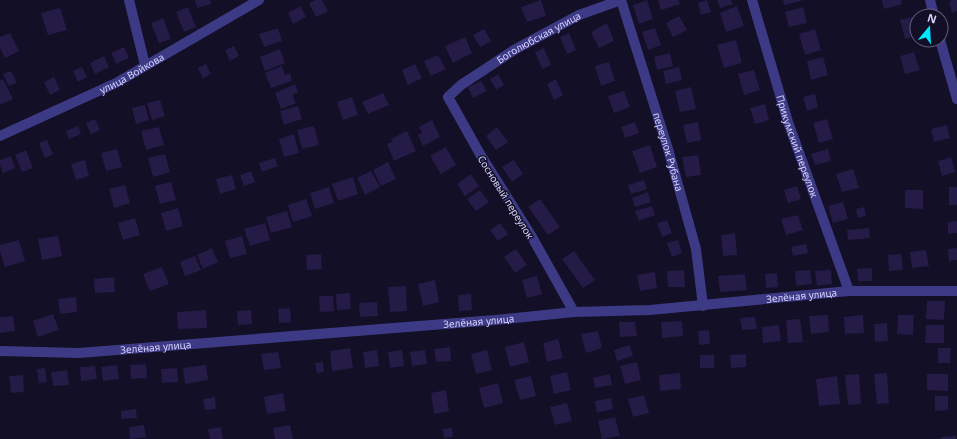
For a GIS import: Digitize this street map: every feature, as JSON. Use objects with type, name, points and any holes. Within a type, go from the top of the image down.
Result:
[{"type":"street","points":[[129,0],[145,65]]},
{"type":"street","name":"улица Войкова","points":[[0,136],[116,83],[258,0]]},
{"type":"street","name":"Боголюбская улица","points":[[461,85],[514,50],[579,16],[621,0]]},
{"type":"street","name":"переулок Рубана","points":[[621,0],[668,149],[696,249],[703,306]]},
{"type":"street","name":"Прикумский переулок","points":[[752,0],[788,122],[849,291]]},
{"type":"street","points":[[942,48],[957,97]]},
{"type":"street","name":"Сосновый переулок","points":[[461,85],[448,97],[462,125],[532,237],[574,312]]},
{"type":"street","name":"Зелёная улица","points":[[0,351],[79,353],[495,320],[574,312],[650,310],[703,306],[849,291],[957,291]]},
{"type":"building","points":[[195,0],[210,0],[211,4],[197,8]]},
{"type":"building","points":[[316,0],[322,0],[328,11],[316,17],[309,3]]},
{"type":"building","points":[[541,0],[546,16],[527,22],[521,7]]},
{"type":"building","points":[[647,0],[653,19],[639,24],[633,5]]},
{"type":"building","points":[[658,0],[678,0],[680,4],[661,10]]},
{"type":"building","points":[[707,0],[711,12],[701,15],[698,3]]},
{"type":"building","points":[[717,0],[731,0],[733,4],[720,8]]},
{"type":"building","points":[[783,0],[801,0],[801,1],[784,5]]},
{"type":"building","points":[[882,0],[901,0],[902,4],[884,9]]},
{"type":"building","points":[[957,0],[957,11],[952,13],[949,1]]},
{"type":"building","points":[[301,6],[306,17],[293,24],[288,13]]},
{"type":"building","points":[[737,6],[744,26],[726,32],[720,13]]},
{"type":"building","points":[[188,7],[196,27],[184,32],[176,12]]},
{"type":"building","points":[[803,7],[807,23],[789,27],[785,12]]},
{"type":"building","points":[[60,8],[67,30],[48,35],[41,13]]},
{"type":"building","points":[[679,16],[687,30],[673,37],[666,23]]},
{"type":"building","points":[[163,18],[171,39],[159,43],[151,23]]},
{"type":"building","points":[[909,18],[909,38],[905,39],[900,20]]},
{"type":"building","points":[[607,23],[614,41],[599,48],[591,32]]},
{"type":"building","points":[[278,28],[282,41],[264,47],[259,34]]},
{"type":"building","points":[[655,28],[661,45],[648,50],[642,32]]},
{"type":"building","points":[[484,29],[491,41],[480,47],[473,35]]},
{"type":"building","points":[[815,29],[821,50],[805,55],[799,34]]},
{"type":"building","points":[[10,33],[19,51],[5,58],[0,48],[0,37]]},
{"type":"building","points":[[569,33],[576,50],[567,54],[560,37]]},
{"type":"building","points":[[465,37],[472,53],[453,63],[445,46]]},
{"type":"building","points":[[736,40],[742,63],[724,68],[717,45]]},
{"type":"building","points":[[234,46],[239,56],[230,61],[225,50]]},
{"type":"building","points":[[124,47],[129,58],[116,64],[111,53]]},
{"type":"building","points":[[544,48],[551,65],[542,69],[535,52]]},
{"type":"building","points":[[280,49],[285,63],[265,71],[260,57]]},
{"type":"building","points":[[914,52],[920,70],[905,74],[900,56]]},
{"type":"building","points":[[670,53],[673,66],[657,70],[654,57]]},
{"type":"building","points":[[438,55],[446,69],[431,76],[424,61]]},
{"type":"building","points":[[104,56],[109,67],[95,74],[90,63]]},
{"type":"building","points":[[823,57],[828,75],[811,80],[807,61]]},
{"type":"building","points":[[609,62],[615,81],[601,86],[595,66]]},
{"type":"building","points":[[206,64],[211,74],[203,78],[198,68]]},
{"type":"building","points":[[415,64],[422,78],[408,85],[402,70]]},
{"type":"building","points":[[282,66],[285,75],[290,73],[292,81],[271,88],[265,73]]},
{"type":"building","points":[[82,67],[87,77],[78,82],[73,71]]},
{"type":"building","points":[[679,67],[682,80],[666,84],[663,71]]},
{"type":"building","points":[[754,70],[760,90],[744,95],[738,74]]},
{"type":"building","points":[[11,71],[17,83],[9,86],[3,74]]},
{"type":"building","points":[[498,74],[504,85],[496,90],[490,79]]},
{"type":"building","points":[[54,77],[60,90],[50,95],[44,82]]},
{"type":"building","points":[[3,79],[13,99],[0,105],[0,81]]},
{"type":"building","points":[[556,79],[563,95],[554,100],[547,84]]},
{"type":"building","points":[[481,81],[487,91],[473,98],[468,87]]},
{"type":"building","points":[[295,84],[298,92],[292,95],[296,103],[281,109],[275,93]]},
{"type":"building","points":[[691,87],[696,109],[680,112],[675,91]]},
{"type":"building","points":[[624,91],[630,107],[614,113],[608,96]]},
{"type":"building","points":[[383,93],[389,105],[368,114],[362,102]]},
{"type":"building","points":[[815,94],[818,107],[807,111],[803,97]]},
{"type":"building","points":[[352,97],[358,115],[343,120],[337,102]]},
{"type":"building","points":[[160,100],[165,116],[152,120],[147,103]]},
{"type":"building","points":[[765,104],[769,120],[755,124],[750,108]]},
{"type":"building","points":[[145,105],[149,120],[136,124],[132,108]]},
{"type":"building","points":[[298,106],[302,119],[284,125],[280,111]]},
{"type":"building","points":[[95,119],[100,130],[91,134],[86,123]]},
{"type":"building","points":[[827,119],[833,139],[819,143],[813,123]]},
{"type":"building","points":[[432,120],[440,137],[423,146],[418,135],[422,133],[419,127]]},
{"type":"building","points":[[635,122],[639,133],[625,138],[621,127]]},
{"type":"building","points":[[698,122],[701,140],[687,143],[683,125]]},
{"type":"building","points":[[947,125],[950,138],[934,142],[931,129]]},
{"type":"building","points":[[78,126],[81,134],[69,139],[66,131]]},
{"type":"building","points":[[314,126],[319,145],[302,149],[297,130]]},
{"type":"building","points":[[159,127],[164,145],[146,150],[141,131]]},
{"type":"building","points":[[497,127],[508,142],[496,150],[486,136]]},
{"type":"building","points":[[407,131],[416,151],[394,161],[387,144],[392,142],[391,139]]},
{"type":"building","points":[[294,134],[299,153],[284,157],[279,139]]},
{"type":"building","points":[[47,140],[53,154],[45,158],[39,143]]},
{"type":"building","points":[[650,145],[657,167],[640,173],[632,151]]},
{"type":"building","points":[[446,147],[456,165],[441,174],[430,156]]},
{"type":"building","points":[[117,149],[122,167],[106,171],[101,153]]},
{"type":"building","points":[[828,149],[831,161],[815,165],[811,154]]},
{"type":"building","points":[[26,150],[33,168],[22,172],[15,155]]},
{"type":"building","points":[[165,154],[170,172],[153,177],[148,158]]},
{"type":"building","points":[[698,155],[701,175],[686,177],[682,157]]},
{"type":"building","points":[[11,156],[15,168],[3,173],[0,160]]},
{"type":"building","points":[[951,157],[955,172],[942,176],[938,161]]},
{"type":"building","points":[[275,158],[278,166],[262,172],[259,163]]},
{"type":"building","points":[[85,160],[89,176],[76,180],[71,164]]},
{"type":"building","points":[[514,160],[523,174],[512,182],[502,167]]},
{"type":"building","points":[[388,162],[396,179],[381,186],[373,170]]},
{"type":"building","points":[[853,169],[859,188],[842,192],[836,174]]},
{"type":"building","points":[[251,171],[255,182],[244,186],[240,175]]},
{"type":"building","points":[[371,171],[380,187],[365,195],[357,178]]},
{"type":"building","points":[[471,174],[479,186],[465,196],[457,184]]},
{"type":"building","points":[[232,175],[236,189],[220,194],[216,179]]},
{"type":"building","points":[[353,177],[358,194],[338,201],[332,184]]},
{"type":"building","points":[[644,180],[647,189],[631,194],[628,185]]},
{"type":"building","points":[[171,182],[176,200],[160,204],[155,186]]},
{"type":"building","points":[[125,185],[130,203],[114,208],[109,189]]},
{"type":"building","points":[[797,186],[801,199],[788,203],[784,190]]},
{"type":"building","points":[[329,187],[334,203],[315,209],[310,193]]},
{"type":"building","points":[[949,187],[957,187],[957,205],[949,205]]},
{"type":"building","points":[[480,190],[489,202],[476,211],[467,199]]},
{"type":"building","points":[[905,190],[923,190],[923,209],[905,208]]},
{"type":"building","points":[[648,192],[651,202],[635,207],[632,198]]},
{"type":"building","points":[[306,199],[312,216],[293,222],[288,205]]},
{"type":"building","points":[[540,199],[560,227],[548,235],[528,207]]},
{"type":"building","points":[[843,202],[848,219],[833,223],[828,206]]},
{"type":"building","points":[[652,206],[655,215],[639,221],[635,211]]},
{"type":"building","points":[[864,207],[866,216],[858,218],[856,209]]},
{"type":"building","points":[[178,208],[183,226],[166,231],[161,213]]},
{"type":"building","points":[[287,211],[292,227],[271,233],[266,217]]},
{"type":"building","points":[[798,215],[803,230],[786,235],[781,219]]},
{"type":"building","points":[[135,218],[140,235],[123,240],[118,223]]},
{"type":"building","points":[[667,220],[672,233],[662,237],[657,223]]},
{"type":"building","points":[[957,221],[957,233],[948,234],[948,222]]},
{"type":"building","points":[[265,223],[270,240],[250,246],[244,229]]},
{"type":"building","points":[[500,223],[508,234],[498,241],[490,230]]},
{"type":"building","points":[[869,228],[870,238],[848,240],[847,230]]},
{"type":"building","points":[[735,233],[737,255],[723,256],[721,235]]},
{"type":"building","points":[[58,236],[62,256],[42,260],[38,239]]},
{"type":"building","points":[[242,236],[247,254],[230,258],[225,241]]},
{"type":"building","points":[[19,240],[25,261],[5,267],[0,251],[0,245]]},
{"type":"building","points":[[678,240],[682,253],[672,257],[667,243]]},
{"type":"building","points":[[806,244],[808,253],[793,256],[791,247]]},
{"type":"building","points":[[212,248],[218,262],[203,269],[197,255]]},
{"type":"building","points":[[957,248],[957,260],[949,261],[948,249]]},
{"type":"building","points":[[516,249],[527,265],[515,273],[504,257]]},
{"type":"building","points":[[926,250],[929,266],[912,268],[910,252]]},
{"type":"building","points":[[574,251],[595,280],[583,288],[562,259]]},
{"type":"building","points":[[321,254],[322,269],[307,270],[306,255]]},
{"type":"building","points":[[901,254],[903,270],[889,271],[888,255]]},
{"type":"building","points":[[195,256],[201,270],[185,276],[180,262]]},
{"type":"building","points":[[162,267],[169,284],[150,291],[143,274]]},
{"type":"building","points":[[872,268],[872,281],[858,281],[857,269]]},
{"type":"building","points":[[684,270],[685,287],[668,287],[667,271]]},
{"type":"building","points":[[810,270],[812,284],[796,286],[795,271]]},
{"type":"building","points":[[831,270],[832,284],[817,286],[815,271]]},
{"type":"building","points":[[655,272],[657,288],[640,291],[637,275]]},
{"type":"building","points":[[777,273],[778,287],[766,288],[765,274]]},
{"type":"building","points":[[745,274],[747,290],[720,292],[718,276]]},
{"type":"building","points":[[537,276],[542,294],[527,298],[522,280]]},
{"type":"building","points":[[114,277],[115,292],[95,293],[94,279]]},
{"type":"building","points":[[435,280],[439,302],[423,306],[418,284]]},
{"type":"building","points":[[406,286],[407,311],[390,312],[388,287]]},
{"type":"building","points":[[350,293],[351,309],[337,310],[336,294]]},
{"type":"building","points":[[471,294],[472,310],[459,311],[458,295]]},
{"type":"building","points":[[319,296],[333,296],[334,311],[320,312]]},
{"type":"building","points":[[76,297],[77,312],[60,314],[58,299]]},
{"type":"building","points":[[927,301],[945,301],[944,320],[926,319]]},
{"type":"building","points":[[377,302],[378,316],[360,317],[359,303]]},
{"type":"building","points":[[290,308],[291,322],[279,323],[278,309]]},
{"type":"building","points":[[206,310],[207,328],[178,329],[177,312]]},
{"type":"building","points":[[251,310],[252,324],[238,325],[237,311]]},
{"type":"building","points":[[53,314],[59,330],[38,337],[33,321]]},
{"type":"building","points":[[828,315],[829,332],[811,334],[809,316]]},
{"type":"building","points":[[863,315],[864,333],[845,334],[844,317]]},
{"type":"building","points":[[898,315],[914,315],[913,335],[897,334]]},
{"type":"building","points":[[13,316],[15,331],[0,333],[0,317]]},
{"type":"building","points":[[755,317],[757,329],[742,330],[740,318]]},
{"type":"building","points":[[800,319],[803,342],[788,343],[786,320]]},
{"type":"building","points":[[682,321],[683,336],[662,338],[661,322]]},
{"type":"building","points":[[619,322],[635,322],[637,336],[620,337]]},
{"type":"building","points":[[887,323],[888,341],[875,342],[874,324]]},
{"type":"building","points":[[779,325],[781,341],[763,343],[762,327]]},
{"type":"building","points":[[926,325],[944,325],[944,343],[925,343]]},
{"type":"building","points":[[709,330],[710,344],[699,345],[698,331]]},
{"type":"building","points":[[598,331],[602,348],[586,353],[581,334]]},
{"type":"building","points":[[558,339],[563,358],[547,362],[543,343]]},
{"type":"building","points":[[524,342],[529,362],[510,367],[505,347]]},
{"type":"building","points":[[630,345],[633,356],[617,361],[614,350]]},
{"type":"building","points":[[450,347],[451,361],[436,362],[434,349]]},
{"type":"building","points":[[350,348],[353,368],[332,371],[330,351]]},
{"type":"building","points":[[938,348],[951,348],[950,363],[938,363]]},
{"type":"building","points":[[377,350],[379,366],[365,368],[363,352]]},
{"type":"building","points":[[402,350],[404,366],[390,368],[388,352]]},
{"type":"building","points":[[425,350],[427,364],[412,366],[410,352]]},
{"type":"building","points":[[487,350],[492,370],[476,374],[471,354]]},
{"type":"building","points":[[278,352],[281,368],[264,370],[261,354]]},
{"type":"building","points":[[746,354],[746,367],[731,368],[730,355]]},
{"type":"building","points":[[700,355],[714,355],[714,368],[700,368]]},
{"type":"building","points":[[323,362],[324,372],[317,373],[315,363]]},
{"type":"building","points":[[637,362],[641,380],[625,384],[620,366]]},
{"type":"building","points":[[146,364],[147,378],[131,379],[130,365]]},
{"type":"building","points":[[117,365],[119,379],[103,381],[101,367]]},
{"type":"building","points":[[206,365],[208,380],[185,384],[183,368]]},
{"type":"building","points":[[95,366],[97,379],[81,381],[80,367]]},
{"type":"building","points":[[45,368],[47,382],[39,383],[37,369]]},
{"type":"building","points":[[177,368],[178,382],[162,383],[161,369]]},
{"type":"building","points":[[67,370],[69,385],[53,386],[51,372]]},
{"type":"building","points":[[567,372],[571,390],[554,394],[550,376]]},
{"type":"building","points":[[680,373],[681,389],[660,391],[659,375]]},
{"type":"building","points":[[887,373],[889,403],[877,404],[874,374]]},
{"type":"building","points":[[610,374],[612,385],[595,388],[593,378]]},
{"type":"building","points":[[859,374],[861,404],[848,405],[845,375]]},
{"type":"building","points":[[927,374],[948,374],[948,391],[927,390]]},
{"type":"building","points":[[23,375],[24,392],[11,393],[9,376]]},
{"type":"building","points":[[531,376],[536,396],[520,400],[514,380]]},
{"type":"building","points":[[837,376],[840,404],[819,406],[816,379]]},
{"type":"building","points":[[498,383],[503,403],[484,408],[479,388]]},
{"type":"building","points":[[446,390],[449,411],[434,414],[431,393]]},
{"type":"building","points":[[283,393],[286,411],[267,414],[264,397]]},
{"type":"building","points":[[644,395],[649,413],[633,417],[628,399]]},
{"type":"building","points":[[935,396],[948,396],[948,410],[935,411]]},
{"type":"building","points":[[215,397],[216,409],[205,410],[203,399]]},
{"type":"building","points":[[611,398],[613,409],[597,413],[595,401]]},
{"type":"building","points":[[567,403],[572,421],[555,425],[550,407]]},
{"type":"building","points":[[136,409],[137,418],[121,419],[121,411]]},
{"type":"building","points":[[615,417],[620,436],[602,439],[598,421]]},
{"type":"building","points":[[144,425],[146,437],[130,439],[129,427]]},
{"type":"building","points":[[290,425],[293,439],[275,439],[273,428]]},
{"type":"building","points":[[221,427],[223,439],[210,439],[208,429]]},
{"type":"building","points":[[452,428],[453,437],[444,438],[443,429]]},
{"type":"building","points":[[956,436],[956,439],[941,439],[941,437]]}]
